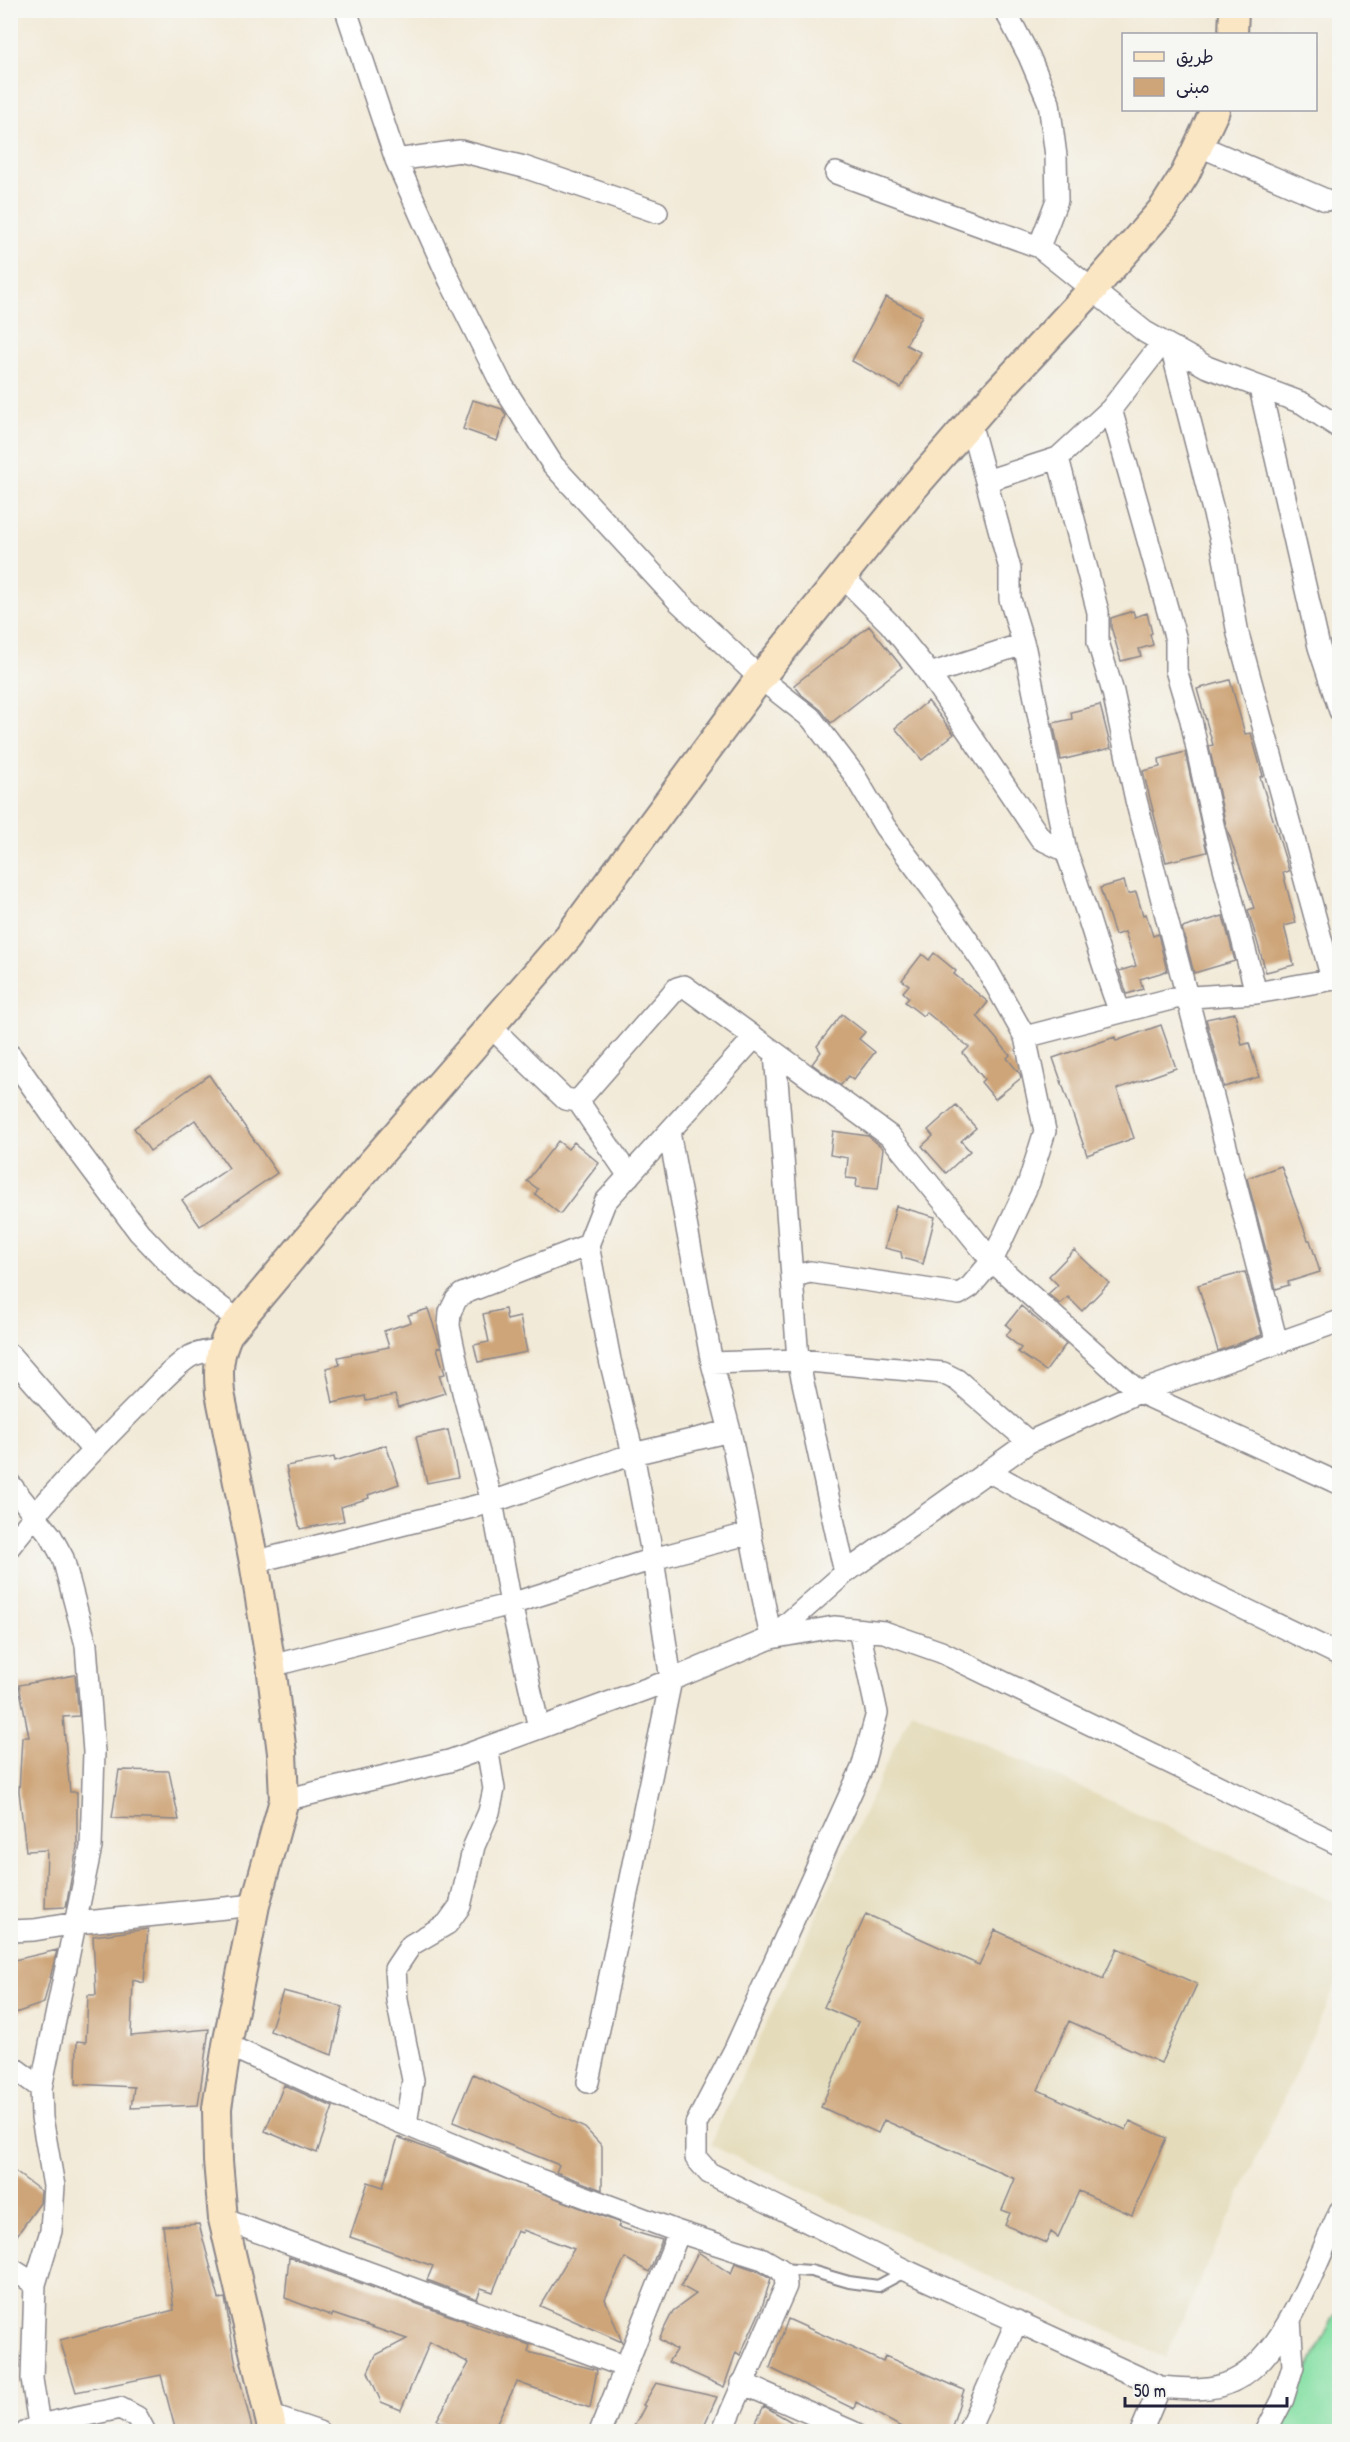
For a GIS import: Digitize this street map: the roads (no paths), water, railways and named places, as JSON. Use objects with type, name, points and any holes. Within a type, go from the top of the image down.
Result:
[{"type":"street","points":[[346,10],[396,160],[450,281],[501,382],[553,465],[678,601],[760,678],[811,718],[853,773],[885,827],[984,964],[1025,1037],[1045,1131],[1029,1182],[992,1262],[970,1287],[959,1294],[810,1272],[792,1277]]},
{"type":"street","points":[[1005,10],[1029,56],[1049,103],[1056,156],[1057,200],[1039,248]]},
{"type":"street","points":[[1233,33],[1234,10]]},
{"type":"street","points":[[319,2432],[271,2423],[223,2219],[218,2161],[217,2108],[255,1905],[284,1800],[282,1753],[271,1666],[254,1562],[220,1393],[218,1371],[220,1350],[228,1334],[356,1181],[568,938],[760,678],[842,576],[970,422],[1091,291],[1163,208],[1200,146],[1215,111]]},
{"type":"street","points":[[1200,146],[1326,200]]},
{"type":"street","points":[[396,160],[460,151],[524,167],[657,212]]},
{"type":"street","points":[[836,173],[1039,248],[1145,332],[1207,367],[1302,403],[1340,428]]},
{"type":"street","points":[[986,481],[1058,458],[1111,409],[1167,344]]},
{"type":"street","points":[[1025,1037],[1175,998],[1256,993],[1336,978],[1238,634],[1221,541],[1167,344]]},
{"type":"street","points":[[1260,388],[1319,647],[1340,711]]},
{"type":"street","points":[[1111,409],[1176,640],[1176,670],[1191,720],[1214,829],[1256,993]]},
{"type":"street","points":[[970,422],[1010,569],[1011,598],[1023,644],[1066,851],[1089,914],[1101,962],[1120,1012]]},
{"type":"street","points":[[1058,458],[1098,612],[1098,642],[1113,692],[1136,801],[1277,1343]]},
{"type":"street","points":[[842,576],[889,623],[930,674],[1041,839],[1066,851]]},
{"type":"street","points":[[930,674],[1023,644]]},
{"type":"street","points":[[578,1101],[680,986],[684,986],[891,1137],[992,1262],[1139,1392],[1340,1484]]},
{"type":"street","points":[[491,1027],[565,1099],[578,1101],[629,1176]]},
{"type":"street","points":[[588,2082],[671,1680],[653,1559],[633,1454],[610,1360],[588,1245],[605,1202],[754,1038]]},
{"type":"street","points":[[774,1053],[798,1359],[845,1573]]},
{"type":"street","points":[[10,1055],[139,1232],[184,1279],[239,1321]]},
{"type":"street","points":[[669,1132],[712,1363],[730,1431],[771,1638]]},
{"type":"street","points":[[539,1728],[511,1605],[492,1502],[463,1392],[449,1326],[450,1312],[462,1294],[588,1245]]},
{"type":"street","points":[[771,1638],[845,1573],[1029,1442],[1139,1392],[1340,1321]]},
{"type":"street","points":[[10,1546],[35,1514],[93,1450],[190,1356],[220,1350]]},
{"type":"street","points":[[10,1355],[93,1450]]},
{"type":"street","points":[[712,1363],[798,1359],[943,1372],[957,1380],[1029,1442]]},
{"type":"street","points":[[254,1562],[492,1502],[633,1454],[730,1431]]},
{"type":"street","points":[[988,1471],[1191,1583],[1340,1655]]},
{"type":"street","points":[[10,1484],[51,1536],[63,1558],[86,1645],[94,1752],[91,1846],[41,2088],[42,2118],[54,2186],[51,2231],[35,2284],[33,2428],[120,2408],[137,2417],[145,2432]]},
{"type":"street","points":[[271,1666],[511,1605],[653,1559],[751,1533]]},
{"type":"street","points":[[284,1800],[449,1761],[671,1680],[771,1638],[834,1628],[884,1632],[941,1652],[1340,1845]]},
{"type":"street","points":[[859,1630],[877,1713],[862,1768],[735,2049],[696,2124],[696,2158],[709,2173],[907,2271],[1160,2387],[1197,2390],[1233,2381],[1266,2356],[1290,2319],[1340,2211]]},
{"type":"street","points":[[406,2124],[413,2080],[397,2000],[395,1969],[411,1945],[447,1924],[460,1906],[474,1846],[489,1812],[494,1789],[487,1747]]},
{"type":"street","points":[[10,1931],[255,1905]]},
{"type":"street","points":[[227,2046],[519,2172],[679,2232],[763,2259],[780,2269],[785,2276],[786,2286],[741,2383],[722,2432]]},
{"type":"street","points":[[10,2065],[41,2088]]},
{"type":"street","points":[[223,2219],[626,2367]]},
{"type":"street","points":[[600,2432],[679,2232]]},
{"type":"street","points":[[10,2268],[35,2284]]},
{"type":"street","points":[[1266,2432],[1283,2399],[1293,2366],[1290,2319]]},
{"type":"street","points":[[968,2432],[1017,2321]]},
{"type":"street","points":[[741,2383],[853,2432]]},
{"type":"street","points":[[1141,2432],[1160,2387]]},
{"type":"lane","points":[[780,2269],[811,2271],[849,2282],[878,2286],[907,2271]]}]
